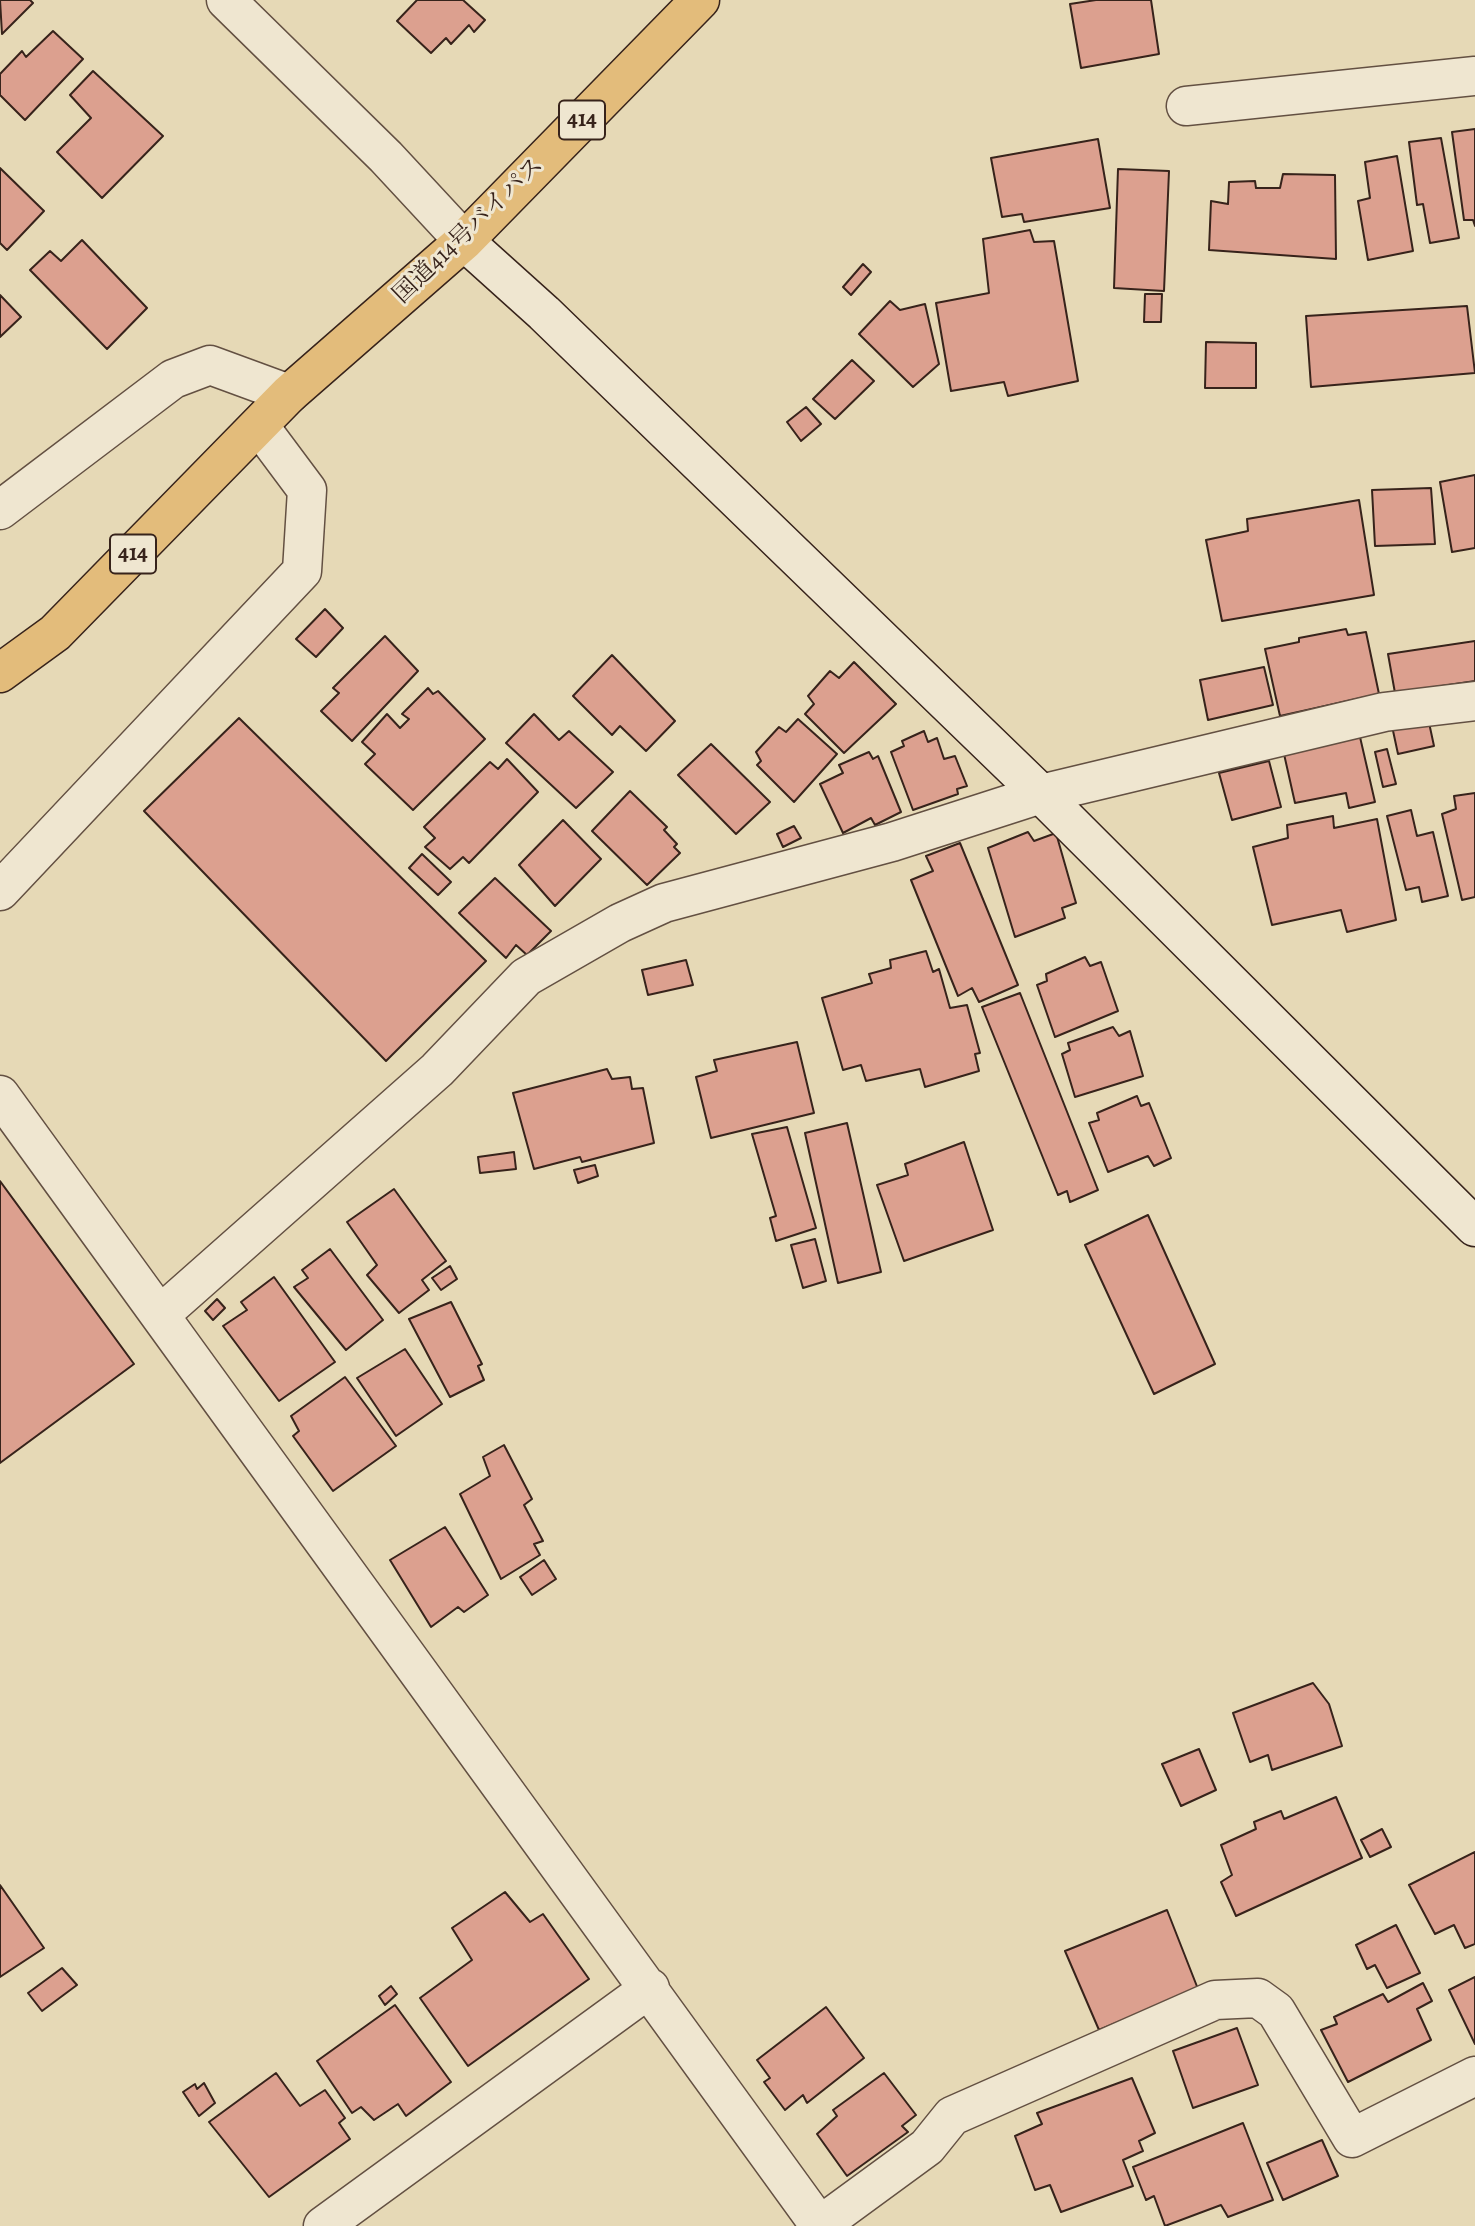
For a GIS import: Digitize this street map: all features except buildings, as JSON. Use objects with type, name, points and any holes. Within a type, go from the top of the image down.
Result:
[{"type":"highway","name":"国道414号バイパス","points":[[289,394],[464,241],[700,0]]},
{"type":"highway","name":"414","points":[[0,673],[55,633],[260,427],[289,394]]},
{"type":"street","points":[[226,0],[386,157],[464,241],[544,313],[1041,794],[1475,1227]]},
{"type":"street","points":[[1186,106],[1475,76]]},
{"type":"street","points":[[0,510],[173,379],[210,365],[289,394]]},
{"type":"street","points":[[0,891],[302,571],[307,490],[260,427]]},
{"type":"street","points":[[161,1314],[437,1070],[526,977],[548,962],[664,903],[892,842],[1041,794],[1384,712],[1475,701]]},
{"type":"street","points":[[0,1095],[820,2226],[927,2147],[952,2116],[1215,2000],[1258,1998],[1276,2011],[1352,2138],[1475,2076]]},
{"type":"street","points":[[323,2226],[650,1988]]}]
